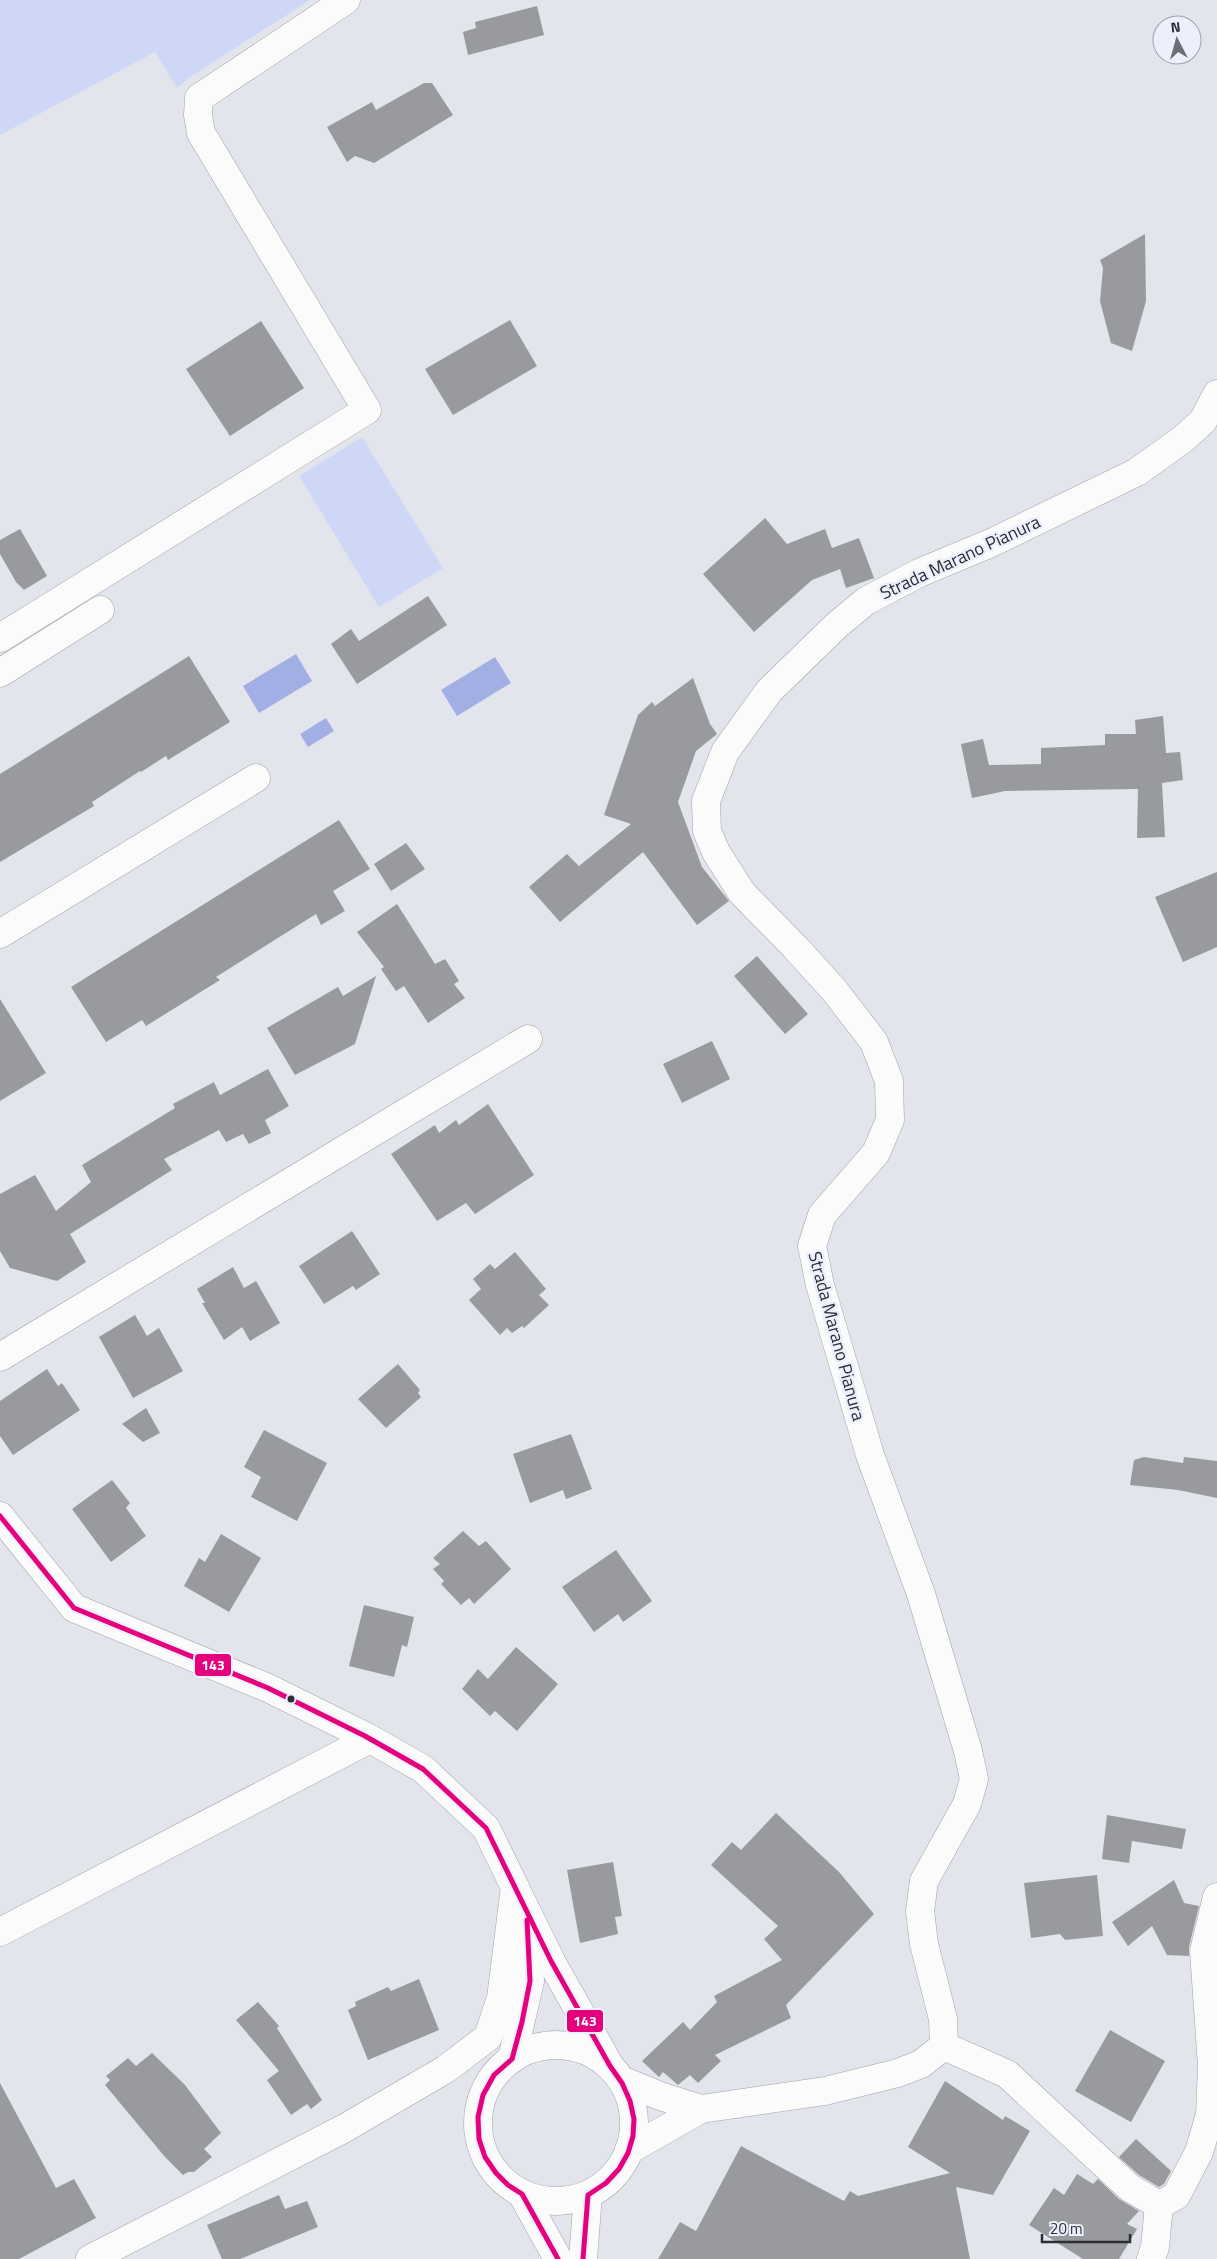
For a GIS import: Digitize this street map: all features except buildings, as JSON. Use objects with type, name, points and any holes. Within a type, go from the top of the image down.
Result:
[{"type":"street","points":[[0,638],[367,410],[201,133],[198,115],[199,98],[346,0]]},
{"type":"street","name":"Strada Marano Pianura","points":[[944,2046],[944,2020],[924,1944],[920,1911],[924,1881],[967,1804],[974,1779],[968,1751],[921,1594],[867,1446],[820,1286],[812,1246],[822,1215],[876,1153],[890,1120],[889,1081],[874,1042],[834,990],[742,893],[716,852],[707,831],[706,801],[725,752],[769,692],[836,625],[866,601],[919,573],[999,540],[1137,472],[1183,439],[1203,421],[1217,394]]},
{"type":"street","points":[[0,673],[100,610]]},
{"type":"street","points":[[0,934],[256,778]]},
{"type":"street","points":[[0,1358],[528,1039]]},
{"type":"street","points":[[0,1516],[74,1608],[268,1688],[370,1739],[423,1769],[486,1828],[551,1961],[615,2073],[629,2095],[634,2124],[629,2150],[623,2164],[614,2175],[588,2195],[552,2201],[522,2194],[508,2185],[496,2173],[485,2157],[479,2139],[478,2117],[483,2095],[494,2076],[512,2058],[540,2047],[559,2045],[578,2049],[596,2056],[615,2073],[660,2096],[701,2109]]},
{"type":"street","points":[[0,1932],[370,1739]]},
{"type":"street","points":[[1159,2205],[1176,2196],[1198,2152],[1210,2115],[1212,2066],[1204,1951],[1217,1897]]},
{"type":"street","points":[[512,2058],[530,1981],[521,1898]]},
{"type":"street","points":[[90,2259],[345,2128],[446,2069],[488,2037],[501,1998],[521,1898]]},
{"type":"street","points":[[629,2150],[701,2109],[825,2091],[898,2073],[921,2064],[944,2046],[1007,2074],[1130,2188],[1159,2205]]},
{"type":"street","points":[[522,2194],[558,2259]]},
{"type":"street","points":[[583,2259],[588,2195]]},
{"type":"street","points":[[1152,2259],[1159,2205]]},
{"type":"shaded area","points":[[0,0],[310,0],[193,75],[177,88],[155,52],[0,135]]},
{"type":"shaded area","points":[[362,437],[443,568],[379,607],[299,476]]},
{"type":"water","points":[[296,654],[312,681],[259,713],[243,686]]},
{"type":"water","points":[[495,657],[511,683],[457,716],[441,690]]},
{"type":"water","points":[[326,718],[334,731],[308,747],[300,734]]},
{"type":"transit line","name":"143","points":[[0,1516],[74,1608],[268,1688],[365,1736],[423,1769],[486,1828],[551,1961],[610,2066],[622,2083],[630,2101],[634,2119],[633,2136],[628,2153],[619,2169],[606,2183],[588,2195],[583,2259]]},
{"type":"transit line","name":"143","points":[[527,1920],[530,1981],[522,2022],[512,2059],[494,2075],[483,2095],[478,2117],[479,2139],[485,2157],[496,2173],[508,2185],[522,2194],[558,2259]]}]
